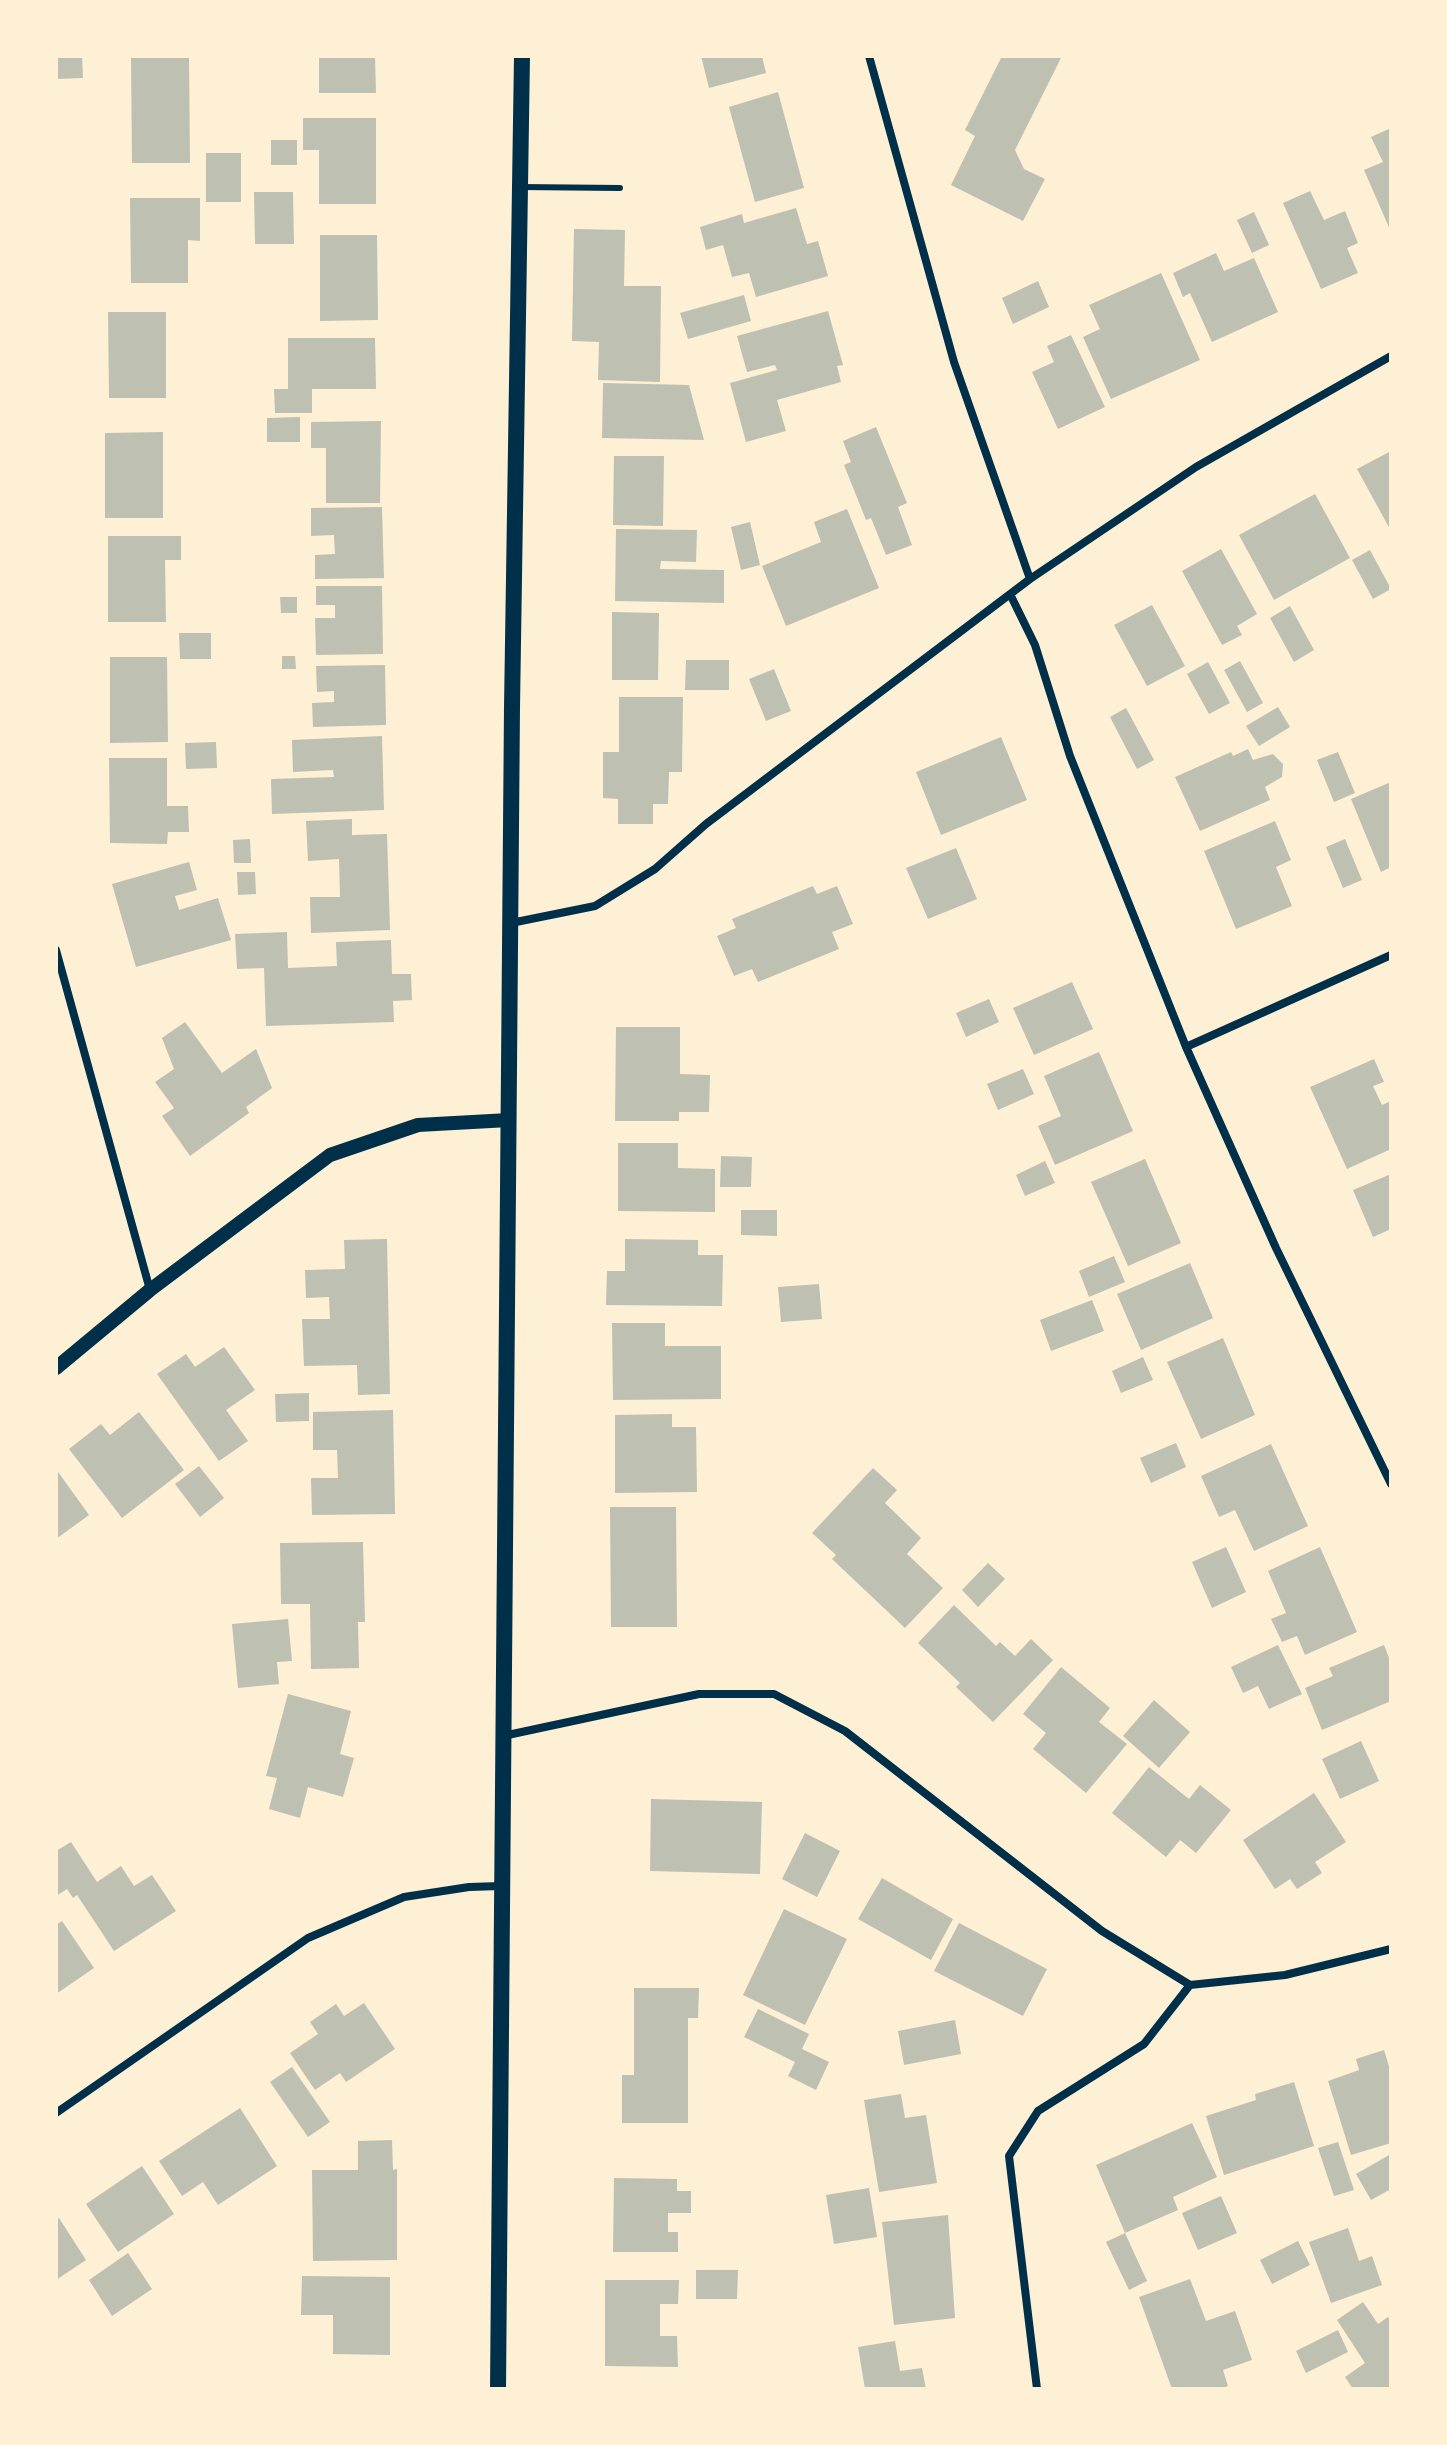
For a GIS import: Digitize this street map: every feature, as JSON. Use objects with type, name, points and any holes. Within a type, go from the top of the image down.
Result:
[{"type":"main road","points":[[498,2389],[522,56]]},
{"type":"street","points":[[869,56],[954,362],[1030,579]]},
{"type":"street","points":[[511,923],[595,906],[655,869],[719,814],[1030,579],[1196,467],[1391,356]]},
{"type":"street","points":[[1010,594],[1035,645],[1070,756],[1186,1047],[1276,1248],[1391,1484]]},
{"type":"street","points":[[56,950],[150,1290]]},
{"type":"street","points":[[1186,1047],[1391,955]]},
{"type":"street","points":[[56,1368],[150,1290],[330,1155],[418,1125],[509,1120]]},
{"type":"street","points":[[1379,1460],[1391,1454]]},
{"type":"street","points":[[503,1736],[699,1694],[774,1694],[845,1731],[1102,1931],[1190,1985],[1285,1975],[1391,1949]]},
{"type":"street","points":[[56,2113],[308,1938],[404,1897],[469,1887],[501,1886]]},
{"type":"street","points":[[1037,2389],[1009,2156],[1038,2111],[1144,2044],[1190,1985]]},
{"type":"lane","points":[[520,187],[620,188]]},
{"type":"building","points":[[56,56],[82,56],[83,78],[56,79]]},
{"type":"building","points":[[131,56],[189,56],[190,163],[132,163]]},
{"type":"building","points":[[319,56],[375,56],[376,93],[319,93]]},
{"type":"building","points":[[701,56],[762,56],[766,73],[709,88]]},
{"type":"building","points":[[1002,56],[1062,56],[1015,150],[1024,169],[1045,179],[1023,221],[951,185],[975,136],[965,130]]},
{"type":"building","points":[[778,92],[804,188],[755,202],[729,107]]},
{"type":"building","points":[[303,118],[376,118],[376,204],[319,204],[319,150],[303,150]]},
{"type":"building","points":[[1391,128],[1391,232],[1364,170],[1383,162],[1371,137]]},
{"type":"building","points":[[271,140],[297,140],[297,165],[271,165]]},
{"type":"building","points":[[206,153],[241,153],[241,202],[206,202]]},
{"type":"building","points":[[1310,191],[1324,220],[1345,211],[1358,243],[1347,248],[1358,273],[1321,289],[1283,203]]},
{"type":"building","points":[[254,192],[293,192],[294,244],[255,244]]},
{"type":"building","points":[[130,198],[200,198],[200,241],[188,240],[188,283],[131,283]]},
{"type":"building","points":[[796,208],[807,244],[818,241],[828,276],[756,297],[749,273],[732,277],[723,245],[706,250],[700,227],[742,214],[744,223]]},
{"type":"building","points":[[1254,212],[1269,245],[1252,253],[1237,220]]},
{"type":"building","points":[[574,229],[625,230],[624,286],[661,286],[660,382],[598,380],[599,342],[572,341]]},
{"type":"building","points":[[320,235],[377,235],[378,320],[320,321]]},
{"type":"building","points":[[1216,253],[1224,271],[1254,258],[1278,312],[1212,342],[1190,293],[1183,297],[1173,273]]},
{"type":"building","points":[[1161,273],[1200,360],[1111,399],[1083,337],[1100,329],[1089,305]]},
{"type":"building","points":[[1038,281],[1049,307],[1013,324],[1002,298]]},
{"type":"building","points":[[744,295],[751,321],[688,339],[680,313]]},
{"type":"building","points":[[828,311],[843,365],[837,366],[841,382],[777,400],[786,431],[746,442],[730,383],[777,370],[775,365],[747,372],[737,336]]},
{"type":"building","points":[[108,312],[166,312],[166,398],[109,398]]},
{"type":"building","points":[[1071,335],[1105,407],[1058,429],[1032,372],[1054,362],[1047,346]]},
{"type":"building","points":[[288,338],[375,338],[376,389],[312,389],[312,413],[275,413],[274,389],[288,389]]},
{"type":"building","points":[[603,383],[689,385],[704,440],[602,438]]},
{"type":"building","points":[[300,417],[300,442],[267,442],[267,418]]},
{"type":"building","points":[[381,421],[380,503],[326,503],[326,448],[311,448],[311,422]]},
{"type":"building","points":[[876,427],[907,503],[898,507],[912,545],[886,555],[871,518],[866,520],[844,465],[851,462],[843,441]]},
{"type":"building","points":[[163,432],[163,518],[105,518],[105,433]]},
{"type":"building","points":[[1391,451],[1391,531],[1357,469]]},
{"type":"building","points":[[614,456],[664,456],[663,526],[613,525]]},
{"type":"building","points":[[1315,494],[1350,558],[1274,600],[1239,535]]},
{"type":"building","points":[[382,507],[384,578],[315,579],[315,555],[335,554],[334,535],[311,536],[311,508]]},
{"type":"building","points":[[847,509],[879,588],[786,626],[762,566],[821,542],[814,522]]},
{"type":"building","points":[[750,522],[760,565],[741,570],[731,527]]},
{"type":"building","points":[[616,529],[697,530],[696,562],[661,561],[660,569],[724,570],[724,603],[615,601]]},
{"type":"building","points":[[108,536],[181,536],[181,560],[165,560],[166,622],[108,622]]},
{"type":"building","points":[[1221,549],[1257,614],[1237,626],[1242,635],[1222,645],[1182,571]]},
{"type":"building","points":[[1370,550],[1391,589],[1373,599],[1352,560]]},
{"type":"building","points":[[316,586],[382,586],[383,654],[316,655],[315,618],[335,618],[335,605],[316,605]]},
{"type":"building","points":[[280,597],[297,597],[297,613],[281,613]]},
{"type":"building","points":[[1152,605],[1185,666],[1147,686],[1114,625]]},
{"type":"building","points":[[1290,606],[1314,650],[1294,662],[1270,618]]},
{"type":"building","points":[[612,612],[659,613],[658,680],[612,680]]},
{"type":"building","points":[[179,633],[211,633],[211,659],[180,659]]},
{"type":"building","points":[[282,656],[295,656],[296,669],[282,669]]},
{"type":"building","points":[[110,657],[167,657],[168,742],[110,743]]},
{"type":"building","points":[[686,660],[729,660],[729,690],[685,690]]},
{"type":"building","points":[[1240,661],[1263,703],[1247,712],[1224,670]]},
{"type":"building","points":[[1208,662],[1230,703],[1209,714],[1187,674]]},
{"type":"building","points":[[385,665],[386,725],[313,727],[312,703],[334,702],[334,691],[317,692],[316,666]]},
{"type":"building","points":[[774,669],[791,711],[766,721],[749,679]]},
{"type":"building","points":[[619,697],[683,697],[682,772],[669,772],[668,804],[653,804],[653,824],[618,824],[618,799],[603,798],[603,752],[619,752]]},
{"type":"building","points":[[1278,707],[1290,727],[1259,746],[1246,726]]},
{"type":"building","points":[[1126,708],[1154,760],[1137,769],[1110,717]]},
{"type":"building","points":[[382,736],[384,810],[272,814],[271,779],[334,777],[333,770],[293,772],[292,740]]},
{"type":"building","points":[[1001,737],[1027,800],[941,835],[916,772]]},
{"type":"building","points":[[216,742],[217,768],[186,769],[185,743]]},
{"type":"building","points":[[1248,749],[1253,760],[1273,754],[1283,764],[1282,777],[1265,787],[1270,800],[1200,831],[1175,777],[1231,752],[1233,756]]},
{"type":"building","points":[[1338,752],[1355,793],[1334,802],[1317,760]]},
{"type":"building","points":[[109,758],[167,758],[167,806],[188,806],[189,832],[168,832],[167,844],[110,843]]},
{"type":"building","points":[[1391,782],[1391,867],[1381,872],[1351,799]]},
{"type":"building","points":[[352,819],[352,835],[387,834],[390,930],[311,933],[310,897],[340,897],[339,859],[308,861],[306,821]]},
{"type":"building","points":[[1275,821],[1291,860],[1276,867],[1292,906],[1236,929],[1204,851]]},
{"type":"building","points":[[250,839],[251,863],[234,863],[233,840]]},
{"type":"building","points":[[1345,839],[1362,880],[1343,888],[1326,847]]},
{"type":"building","points":[[956,848],[977,899],[928,919],[906,868]]},
{"type":"building","points":[[189,862],[197,890],[175,896],[179,910],[218,898],[231,940],[136,967],[112,884]]},
{"type":"building","points":[[237,872],[255,872],[256,894],[238,895]]},
{"type":"building","points":[[813,886],[817,894],[837,886],[853,924],[832,932],[839,949],[758,982],[752,969],[734,976],[717,936],[736,928],[732,919]]},
{"type":"building","points":[[287,932],[288,968],[337,966],[336,942],[391,940],[392,974],[411,974],[412,1000],[393,1001],[394,1022],[266,1026],[264,968],[237,969],[235,934]]},
{"type":"building","points":[[1072,982],[1093,1029],[1034,1055],[1013,1008]]},
{"type":"building","points":[[989,999],[999,1022],[966,1037],[956,1013]]},
{"type":"building","points":[[185,1022],[222,1073],[256,1049],[272,1088],[246,1107],[249,1113],[190,1156],[162,1116],[174,1108],[155,1082],[174,1069],[162,1038]]},
{"type":"building","points":[[616,1027],[680,1027],[680,1074],[710,1075],[709,1112],[679,1112],[679,1121],[615,1121]]},
{"type":"building","points":[[1099,1052],[1133,1131],[1055,1165],[1038,1126],[1061,1116],[1044,1076]]},
{"type":"building","points":[[1374,1059],[1384,1082],[1373,1086],[1382,1105],[1391,1101],[1391,1149],[1347,1169],[1310,1087]]},
{"type":"building","points":[[1023,1069],[1034,1094],[998,1110],[987,1084]]},
{"type":"building","points":[[618,1143],[678,1143],[678,1168],[715,1169],[715,1212],[618,1211]]},
{"type":"building","points":[[721,1156],[752,1157],[751,1187],[720,1187]]},
{"type":"building","points":[[1145,1159],[1181,1243],[1128,1266],[1091,1182]]},
{"type":"building","points":[[1045,1161],[1055,1183],[1025,1196],[1016,1175]]},
{"type":"building","points":[[1391,1174],[1391,1229],[1373,1237],[1353,1190]]},
{"type":"building","points":[[741,1210],[777,1210],[777,1236],[741,1235]]},
{"type":"building","points":[[387,1239],[390,1394],[358,1395],[357,1365],[304,1366],[302,1319],[330,1319],[329,1297],[306,1298],[305,1270],[345,1269],[344,1240]]},
{"type":"building","points":[[625,1239],[698,1240],[698,1255],[723,1255],[722,1306],[606,1305],[607,1271],[625,1271]]},
{"type":"building","points":[[1114,1256],[1125,1282],[1089,1297],[1079,1271]]},
{"type":"building","points":[[1190,1263],[1213,1318],[1141,1350],[1117,1294]]},
{"type":"building","points":[[819,1284],[822,1319],[781,1322],[778,1287]]},
{"type":"building","points":[[1092,1300],[1104,1331],[1051,1351],[1040,1320]]},
{"type":"building","points":[[612,1323],[665,1323],[665,1346],[721,1346],[721,1399],[613,1400]]},
{"type":"building","points":[[1223,1338],[1255,1415],[1201,1439],[1167,1362]]},
{"type":"building","points":[[224,1347],[255,1390],[226,1410],[248,1441],[219,1461],[157,1374],[186,1354],[195,1367]]},
{"type":"building","points":[[1143,1357],[1153,1380],[1121,1393],[1112,1371]]},
{"type":"building","points":[[309,1393],[309,1421],[276,1422],[275,1394]]},
{"type":"building","points":[[393,1410],[395,1514],[312,1515],[311,1478],[338,1478],[337,1450],[313,1450],[313,1412]]},
{"type":"building","points":[[139,1412],[184,1470],[122,1518],[69,1449],[101,1424],[110,1435]]},
{"type":"building","points":[[672,1414],[672,1427],[696,1427],[697,1492],[615,1493],[615,1415]]},
{"type":"building","points":[[1176,1443],[1186,1467],[1151,1483],[1140,1458]]},
{"type":"building","points":[[1271,1444],[1308,1526],[1254,1551],[1235,1510],[1219,1517],[1201,1476]]},
{"type":"building","points":[[199,1466],[224,1498],[200,1517],[175,1484]]},
{"type":"building","points":[[873,1468],[897,1490],[885,1503],[921,1538],[907,1554],[943,1588],[905,1628],[832,1559],[836,1555],[812,1533]]},
{"type":"building","points":[[56,1469],[89,1515],[56,1539]]},
{"type":"building","points":[[610,1507],[676,1507],[677,1627],[611,1627]]},
{"type":"building","points":[[363,1542],[365,1622],[358,1622],[359,1668],[311,1669],[310,1604],[281,1604],[280,1543]]},
{"type":"building","points":[[1226,1547],[1246,1592],[1212,1608],[1192,1562]]},
{"type":"building","points":[[1320,1547],[1357,1632],[1305,1655],[1297,1636],[1282,1642],[1271,1619],[1286,1613],[1268,1571]]},
{"type":"building","points":[[988,1563],[1005,1579],[978,1607],[962,1590]]},
{"type":"building","points":[[954,1605],[996,1646],[1000,1642],[1015,1656],[1031,1639],[1053,1660],[993,1722],[956,1687],[960,1683],[918,1643]]},
{"type":"building","points":[[288,1619],[292,1661],[277,1662],[279,1684],[238,1688],[232,1624]]},
{"type":"building","points":[[1278,1645],[1302,1694],[1269,1709],[1258,1686],[1243,1693],[1231,1667]]},
{"type":"building","points":[[1384,1645],[1391,1663],[1391,1701],[1322,1730],[1305,1688],[1333,1676],[1329,1668]]},
{"type":"building","points":[[1061,1667],[1110,1708],[1099,1722],[1127,1744],[1086,1793],[1033,1749],[1046,1733],[1023,1714]]},
{"type":"building","points":[[288,1694],[351,1711],[340,1754],[354,1758],[343,1797],[308,1787],[300,1818],[269,1809],[277,1778],[266,1776]]},
{"type":"building","points":[[1154,1700],[1190,1732],[1159,1768],[1123,1736]]},
{"type":"building","points":[[1361,1741],[1379,1781],[1340,1799],[1322,1759]]},
{"type":"building","points":[[1149,1767],[1189,1799],[1200,1785],[1231,1810],[1196,1853],[1180,1840],[1166,1857],[1112,1813]]},
{"type":"building","points":[[1314,1793],[1346,1842],[1315,1862],[1322,1873],[1297,1889],[1290,1879],[1275,1889],[1243,1840]]},
{"type":"building","points":[[651,1799],[762,1802],[760,1874],[650,1871]]},
{"type":"building","points":[[805,1833],[840,1851],[817,1897],[782,1879]]},
{"type":"building","points":[[71,1842],[97,1882],[121,1866],[134,1886],[152,1875],[176,1911],[114,1951],[77,1895],[73,1898],[67,1889],[56,1896],[56,1851]]},
{"type":"building","points":[[882,1878],[953,1919],[931,1960],[858,1919]]},
{"type":"building","points":[[784,1909],[847,1939],[805,2025],[743,1995]]},
{"type":"building","points":[[62,1921],[94,1968],[56,1994],[56,1925]]},
{"type":"building","points":[[959,1923],[1047,1969],[1023,2016],[934,1971]]},
{"type":"building","points":[[634,1988],[699,1988],[698,2018],[688,2018],[688,2123],[622,2123],[622,2075],[634,2075]]},
{"type":"building","points":[[364,2003],[395,2049],[346,2082],[340,2073],[315,2090],[290,2053],[318,2034],[310,2022],[336,2004],[344,2016]]},
{"type":"building","points":[[758,2009],[809,2034],[802,2049],[829,2062],[816,2090],[788,2076],[795,2062],[744,2037]]},
{"type":"building","points":[[955,2020],[961,2054],[904,2065],[898,2031]]},
{"type":"building","points":[[1384,2050],[1391,2073],[1391,2143],[1351,2155],[1328,2081],[1359,2070],[1356,2059]]},
{"type":"building","points":[[292,2067],[330,2122],[308,2137],[270,2082]]},
{"type":"building","points":[[1294,2082],[1314,2146],[1224,2175],[1206,2116],[1256,2100],[1255,2094]]},
{"type":"building","points":[[901,2094],[905,2118],[926,2115],[937,2183],[879,2192],[864,2100]]},
{"type":"building","points":[[240,2108],[277,2166],[218,2205],[203,2182],[182,2196],[159,2161]]},
{"type":"building","points":[[1192,2123],[1217,2177],[1173,2197],[1178,2210],[1125,2233],[1096,2165]]},
{"type":"building","points":[[392,2140],[393,2170],[397,2169],[397,2260],[313,2261],[312,2170],[358,2170],[358,2141]]},
{"type":"building","points":[[1338,2142],[1354,2190],[1334,2196],[1318,2148]]},
{"type":"building","points":[[1391,2154],[1391,2189],[1371,2200],[1356,2174]]},
{"type":"building","points":[[142,2166],[174,2214],[118,2252],[86,2204]]},
{"type":"building","points":[[614,2178],[677,2179],[677,2191],[691,2191],[691,2213],[668,2213],[668,2232],[678,2232],[678,2252],[613,2252]]},
{"type":"building","points":[[869,2188],[877,2237],[834,2244],[826,2195]]},
{"type":"building","points":[[1221,2196],[1237,2233],[1198,2250],[1182,2213]]},
{"type":"building","points":[[948,2215],[955,2318],[894,2325],[882,2222]]},
{"type":"building","points":[[59,2218],[86,2260],[56,2280],[56,2220]]},
{"type":"building","points":[[1348,2228],[1359,2261],[1372,2256],[1382,2285],[1331,2303],[1309,2242]]},
{"type":"building","points":[[1125,2233],[1147,2281],[1129,2290],[1106,2242]]},
{"type":"building","points":[[1298,2241],[1310,2265],[1272,2284],[1260,2260]]},
{"type":"building","points":[[128,2253],[152,2289],[112,2316],[89,2280]]},
{"type":"building","points":[[696,2270],[738,2270],[737,2299],[696,2299]]},
{"type":"building","points":[[302,2276],[390,2277],[390,2355],[333,2354],[333,2315],[301,2315]]},
{"type":"building","points":[[1190,2279],[1206,2321],[1235,2311],[1252,2360],[1223,2370],[1228,2386],[1219,2389],[1172,2389],[1139,2297]]},
{"type":"building","points":[[605,2280],[679,2280],[678,2304],[660,2304],[660,2336],[677,2336],[678,2367],[605,2366]]},
{"type":"building","points":[[1363,2302],[1378,2324],[1388,2317],[1391,2322],[1391,2389],[1353,2389],[1345,2377],[1365,2363],[1337,2320]]},
{"type":"building","points":[[1338,2330],[1348,2352],[1306,2373],[1296,2351]]},
{"type":"building","points":[[895,2341],[900,2371],[922,2368],[926,2389],[865,2389],[858,2347]]}]
